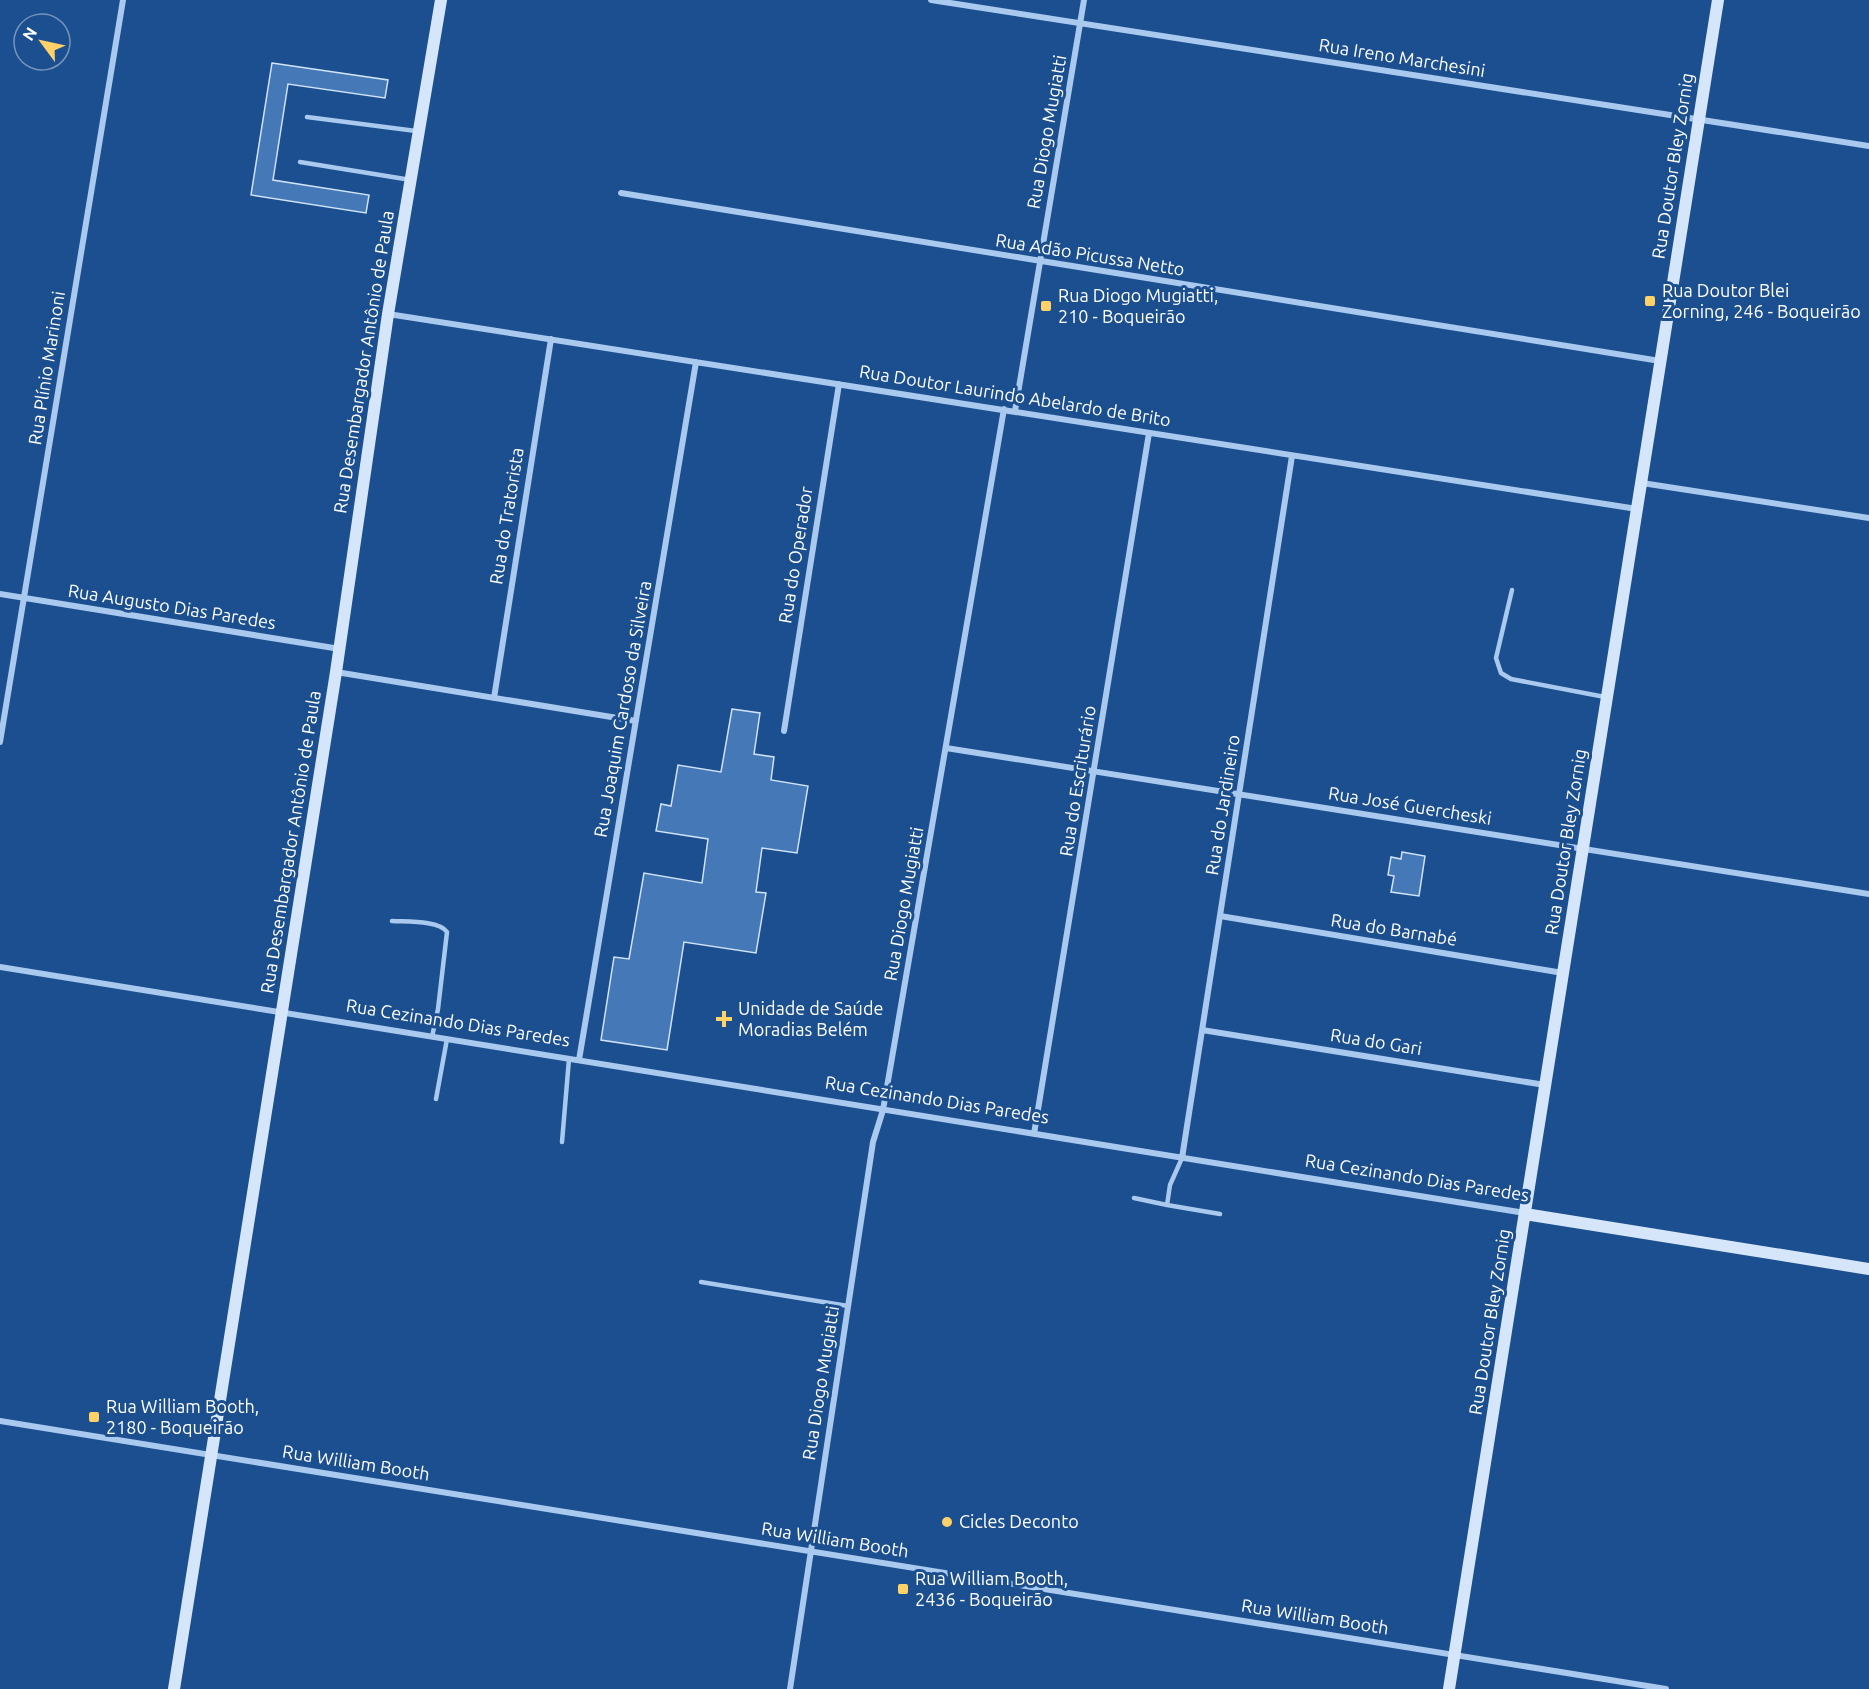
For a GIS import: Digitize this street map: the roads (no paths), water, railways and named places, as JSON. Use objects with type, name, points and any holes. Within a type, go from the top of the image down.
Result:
[{"type":"street","name":"Rua Plínio Marinoni","points":[[0,742],[123,0]]},
{"type":"street","name":"Rua Desembargador Antônio de Paula","points":[[174,1689],[340,649],[388,314],[441,0]]},
{"type":"street","name":"Rua Ireno Marchesini","points":[[931,0],[1869,146]]},
{"type":"street","name":"Rua Diogo Mugiatti","points":[[1015,411],[1084,0]]},
{"type":"street","name":"Rua Doutor Bley Zornig","points":[[1449,1689],[1718,0]]},
{"type":"street","name":"Rua Adão Picussa Netto","points":[[621,193],[1661,361]]},
{"type":"street","name":"Rua Doutor Laurindo Abelardo de Brito","points":[[388,314],[1638,509]]},
{"type":"street","name":"Rua do Tratorista","points":[[494,698],[550,339]]},
{"type":"street","name":"Rua Joaquim Cardoso da Silveira","points":[[579,1060],[696,362]]},
{"type":"street","name":"Rua do Operador","points":[[783,731],[839,384]]},
{"type":"street","name":"Rua Diogo Mugiatti","points":[[790,1689],[873,1142],[883,1110],[1004,409]]},
{"type":"street","name":"Rua do Escriturário","points":[[1034,1134],[1149,433]]},
{"type":"street","name":"Rua do Jardineiro","points":[[1182,1158],[1292,456]]},
{"type":"street","points":[[1642,483],[1869,518]]},
{"type":"street","name":"Rua Augusto Dias Paredes","points":[[0,594],[340,649]]},
{"type":"street","points":[[336,672],[636,721]]},
{"type":"street","name":"Rua José Guercheski","points":[[946,748],[1869,894]]},
{"type":"street","name":"Rua do Barnabé","points":[[1220,916],[1563,973]]},
{"type":"street","name":"Rua Cezinando Dias Paredes","points":[[0,967],[1869,1269]]},
{"type":"street","name":"Rua do Gari","points":[[1202,1030],[1546,1085]]},
{"type":"street","name":"Rua William Booth","points":[[0,1421],[1666,1689]]},
{"type":"lane","points":[[307,117],[419,132]]},
{"type":"lane","points":[[300,162],[411,180]]},
{"type":"lane","points":[[1512,590],[1496,658],[1501,673],[1511,680],[1608,698]]},
{"type":"lane","points":[[392,921],[438,925],[445,928],[447,932],[438,1009],[432,1037]]},
{"type":"lane","points":[[436,1098],[447,1039]]},
{"type":"lane","points":[[562,1142],[569,1059]]},
{"type":"lane","points":[[1167,1205],[1170,1185],[1182,1158]]},
{"type":"lane","points":[[1134,1198],[1220,1214]]},
{"type":"lane","points":[[701,1282],[848,1306]]},
{"type":"place","name":"Rua Doutor Blei Zorning, 246 - Boqueirão","points":[[1650,301]]},
{"type":"place","name":"Rua Diogo Mugiatti, 210 - Boqueirão","points":[[1046,306]]},
{"type":"place","name":"Unidade de Saúde Moradias Belém","points":[[724,1019]]},
{"type":"place","name":"Rua William Booth, 2180 - Boqueirão","points":[[94,1417]]},
{"type":"place","name":"Cicles Deconto","points":[[947,1522]]},
{"type":"place","name":"Rua William Booth, 2436 - Boqueirão","points":[[903,1589]]}]
